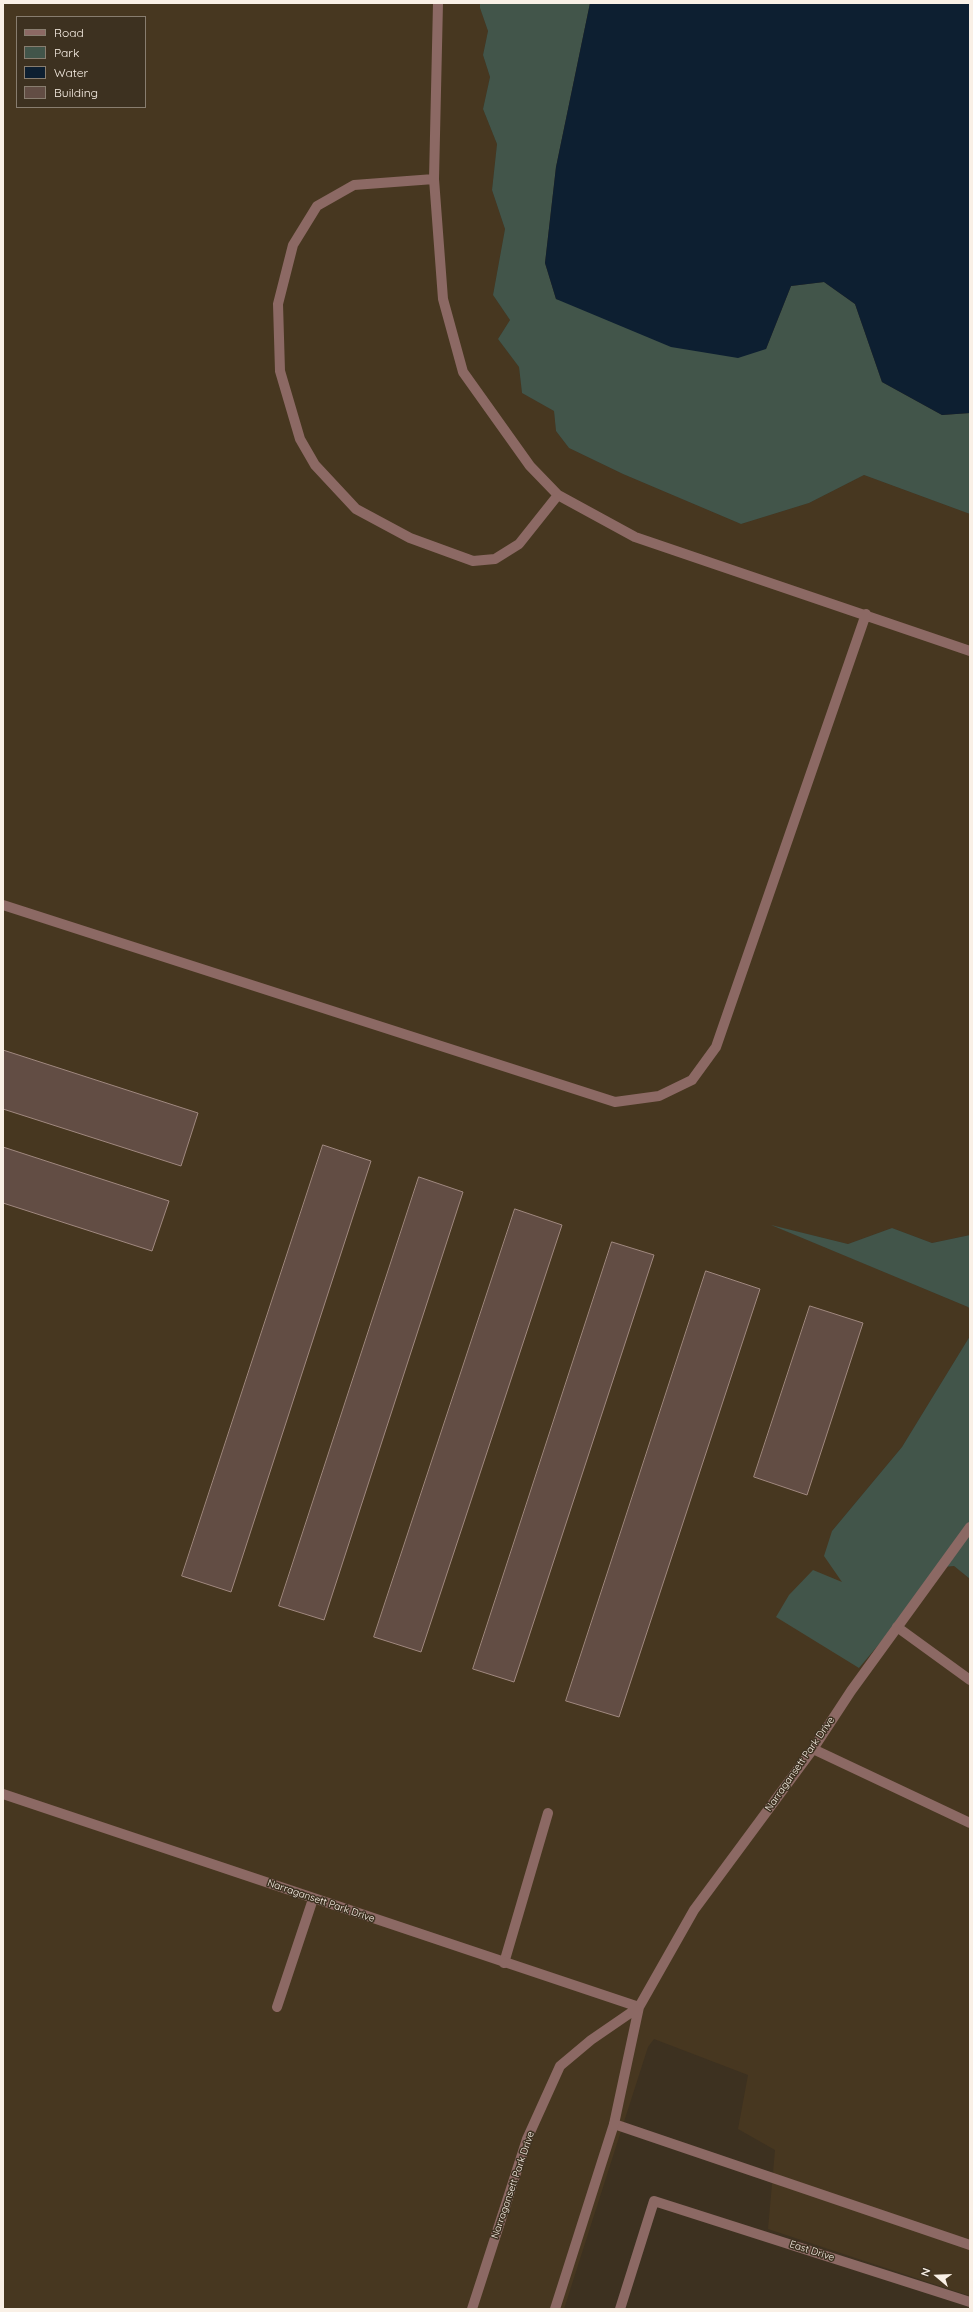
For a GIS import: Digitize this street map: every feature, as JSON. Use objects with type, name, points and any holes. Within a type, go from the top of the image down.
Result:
[{"type":"street","points":[[438,3],[434,179],[443,299],[463,372],[530,466],[558,495],[635,537],[866,614],[970,651]]},
{"type":"street","points":[[434,179],[354,185],[317,206],[293,245],[278,304],[280,371],[300,439],[314,465],[356,509],[410,538],[473,561],[495,559],[519,544],[558,495]]},
{"type":"street","points":[[3,905],[615,1102],[659,1096],[692,1080],[716,1047],[866,614]]},
{"type":"street","name":"Narragansett Park Drive","points":[[555,2309],[614,2124],[639,2007],[694,1910],[813,1749],[851,1691],[970,1527]]},
{"type":"street","points":[[897,1627],[970,1680]]},
{"type":"street","points":[[813,1749],[970,1823]]},
{"type":"street","name":"Narragansett Park Drive","points":[[3,1794],[639,2007]]},
{"type":"street","points":[[504,1963],[548,1813]]},
{"type":"street","points":[[277,2007],[313,1899]]},
{"type":"street","name":"Narragansett Park Drive","points":[[472,2309],[527,2139],[560,2066],[591,2040],[639,2007]]},
{"type":"street","points":[[614,2124],[970,2245]]},
{"type":"street","name":"East Drive","points":[[620,2309],[654,2201],[970,2302]]},
{"type":"shaded area","points":[[3,3],[480,3],[480,8],[488,31],[483,55],[490,77],[483,109],[497,144],[492,190],[505,229],[493,295],[510,320],[498,339],[519,367],[522,393],[554,411],[556,431],[569,448],[623,474],[741,524],[809,503],[864,475],[970,514],[970,1235],[932,1243],[892,1228],[848,1244],[774,1226],[970,1309],[970,1336],[902,1447],[832,1531],[859,1668],[944,1567],[954,1566],[970,1579],[970,2296],[768,2229],[775,2150],[738,2129],[748,2075],[654,2039],[648,2047],[564,2309],[3,2309]]},
{"type":"green space","points":[[480,3],[590,3],[556,167],[545,263],[556,299],[766,349],[791,286],[824,282],[855,304],[882,382],[942,415],[970,413],[970,514],[864,475],[809,503],[741,524],[623,474],[569,448],[556,431],[554,411],[522,393],[519,367],[498,339],[510,320],[493,295],[505,229],[492,190],[497,144],[483,109],[490,77],[483,55],[488,31],[480,8]]},
{"type":"green space","points":[[771,1225],[848,1244],[892,1228],[932,1243],[970,1235],[970,1309],[968,1307]]},
{"type":"green space","points":[[970,1336],[970,1579],[954,1566],[944,1567],[859,1668],[776,1617],[789,1595],[813,1570],[842,1582],[824,1556],[832,1531],[902,1447]]},
{"type":"water","points":[[590,3],[970,3],[970,413],[942,415],[882,382],[855,304],[824,282],[791,286],[766,349],[738,358],[671,347],[556,299],[545,263],[556,167]]},
{"type":"building","points":[[3,1050],[198,1113],[181,1166],[3,1109]]},
{"type":"building","points":[[323,1145],[371,1161],[231,1592],[182,1576]]},
{"type":"building","points":[[3,1147],[169,1201],[152,1251],[3,1203]]},
{"type":"building","points":[[419,1177],[463,1192],[324,1620],[279,1606]]},
{"type":"building","points":[[515,1209],[562,1225],[421,1652],[374,1637]]},
{"type":"building","points":[[612,1242],[654,1255],[514,1682],[473,1669]]},
{"type":"building","points":[[706,1271],[760,1289],[619,1717],[566,1701]]},
{"type":"building","points":[[810,1306],[863,1323],[807,1495],[754,1477]]}]
